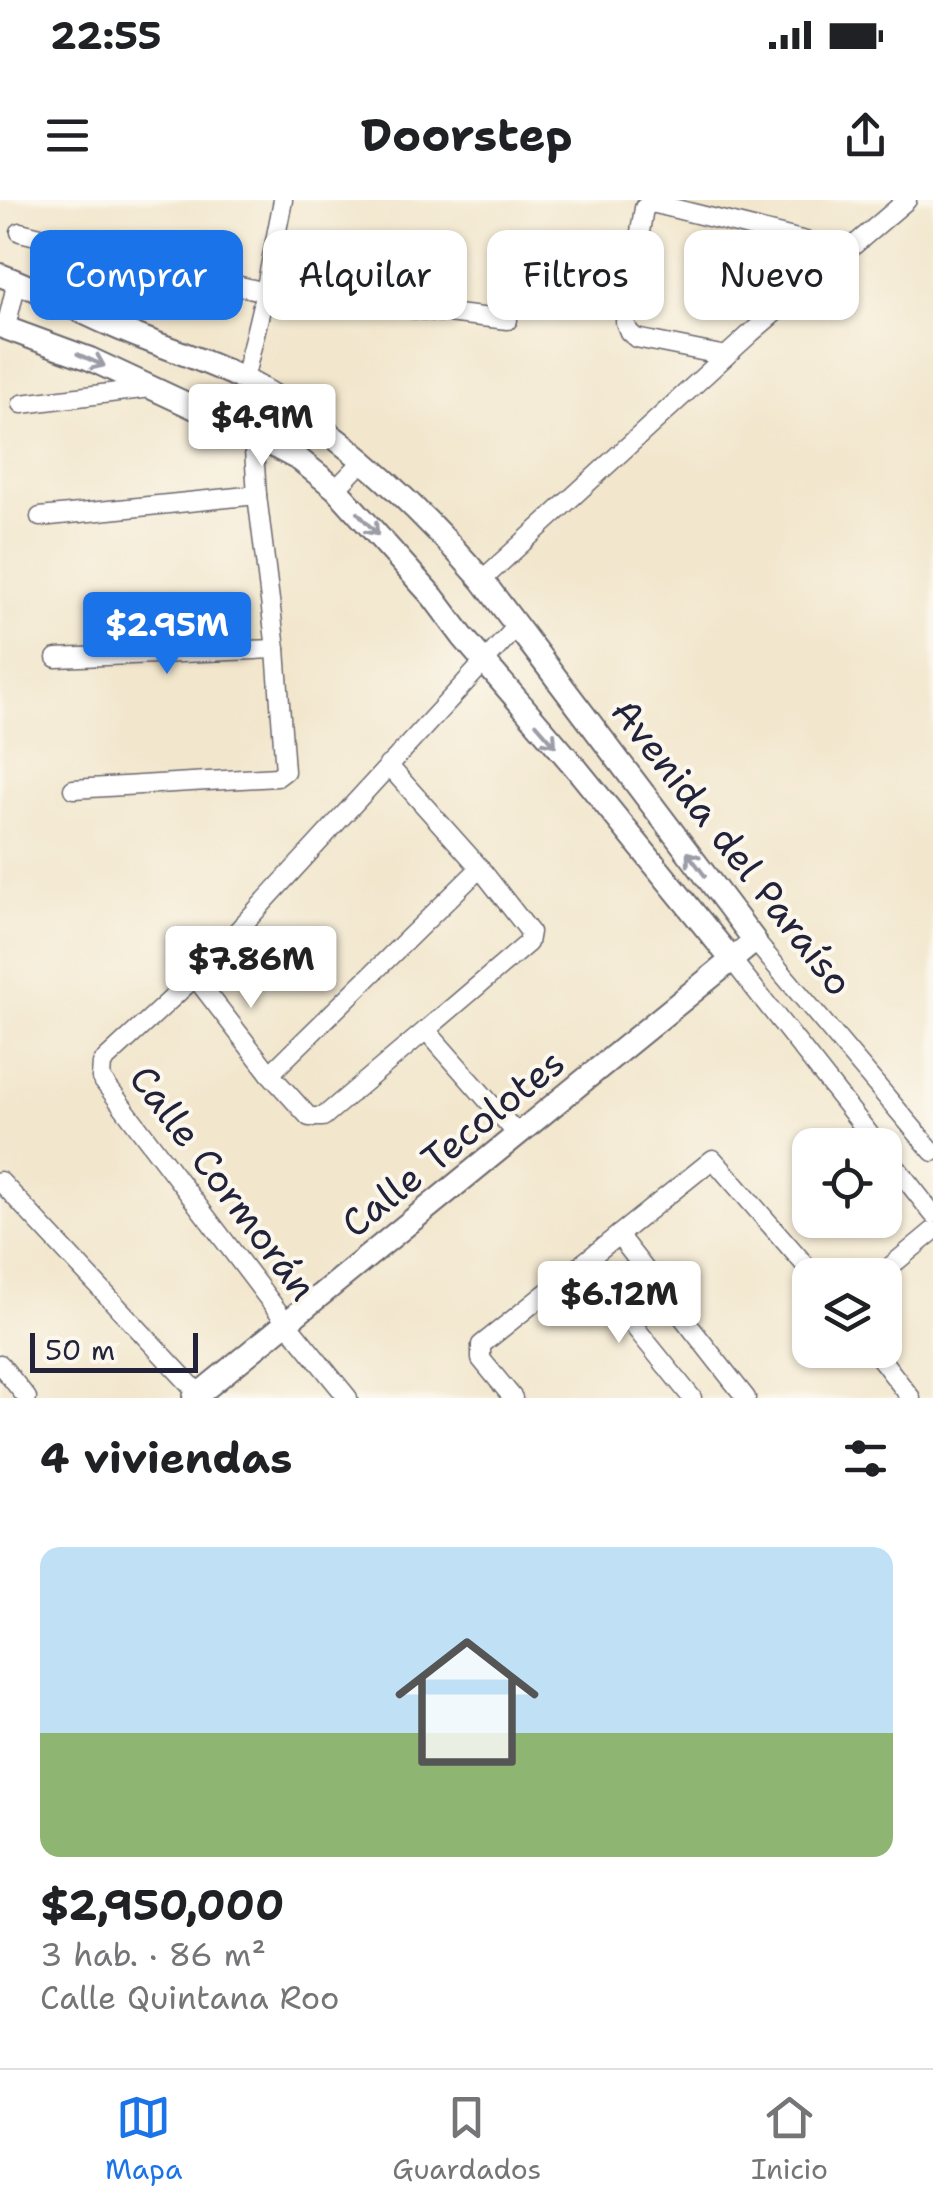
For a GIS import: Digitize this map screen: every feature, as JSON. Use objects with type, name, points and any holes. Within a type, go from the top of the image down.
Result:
[{"type":"street","points":[[276,230],[282,200]]},
{"type":"street","points":[[859,238],[890,207],[907,200]]},
{"type":"street","points":[[726,356],[636,338],[629,332],[625,322],[644,208],[652,203],[761,230]]},
{"type":"street","points":[[20,232],[263,292]]},
{"type":"street","points":[[3,327],[8,278]]},
{"type":"street","name":"Avenida del Paraíso","points":[[8,278],[244,380],[312,421],[363,461],[482,580],[755,942],[933,1152]]},
{"type":"street","points":[[244,380],[263,300]]},
{"type":"street","points":[[482,580],[767,320]]},
{"type":"street","name":"Avenida del Paraíso","points":[[3,327],[90,359],[253,435],[300,460],[336,489],[433,597],[576,768],[865,1128]]},
{"type":"street","points":[[22,404],[150,388]]},
{"type":"street","points":[[73,789],[277,777],[285,771],[253,435]]},
{"type":"street","points":[[336,489],[363,461]]},
{"type":"street","points":[[40,518],[257,495]]},
{"type":"street","name":"Calle Cormorán","points":[[348,1398],[101,1078],[102,1064],[194,977],[517,626]]},
{"type":"street","points":[[56,658],[276,650]]},
{"type":"street","points":[[194,977],[308,1117],[323,1116],[528,943],[530,932],[480,868],[388,765]]},
{"type":"street","points":[[270,1074],[480,868]]},
{"type":"street","name":"Calle Tecolotes","points":[[196,1396],[755,942]]},
{"type":"street","points":[[426,1030],[518,1135]]},
{"type":"street","points":[[514,1398],[481,1359],[481,1345],[713,1158],[799,1258]]},
{"type":"street","points":[[902,1175],[933,1214]]},
{"type":"street","points":[[0,1181],[196,1396]]},
{"type":"street","points":[[900,1258],[933,1230]]},
{"type":"street","points":[[618,1235],[746,1398]]},
{"type":"street","points":[[583,1264],[692,1398]]},
{"type":"street","points":[[0,1364],[26,1398]]},
{"type":"street","points":[[888,1368],[911,1398]]}]
